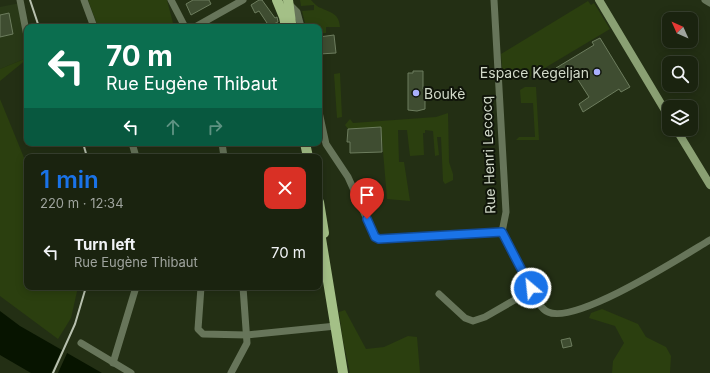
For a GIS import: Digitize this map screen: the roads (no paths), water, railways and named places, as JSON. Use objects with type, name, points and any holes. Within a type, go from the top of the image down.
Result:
[{"type":"main road","points":[[277,0],[285,24]]},
{"type":"main road","points":[[599,0],[662,105]]},
{"type":"main road","points":[[288,2],[292,24]]},
{"type":"main road","points":[[680,136],[710,185]]},
{"type":"main road","points":[[322,235],[343,373]]},
{"type":"street","points":[[20,0],[25,24]]},
{"type":"street","points":[[84,0],[93,24]]},
{"type":"street","points":[[171,0],[183,24]]},
{"type":"street","points":[[200,24],[243,0]]},
{"type":"street","name":"Rue Henri Lecocq","points":[[494,0],[506,212],[502,232],[537,301],[548,312],[562,313],[604,300],[631,287],[710,240]]},
{"type":"street","points":[[705,0],[710,3]]},
{"type":"street","points":[[288,2],[297,12],[300,24]]},
{"type":"street","points":[[322,126],[326,144],[348,177],[375,237],[379,239],[502,232]]},
{"type":"street","points":[[114,363],[135,290]]},
{"type":"street","points":[[201,290],[198,329],[203,334],[247,335],[336,326]]},
{"type":"street","points":[[231,373],[247,343],[243,290]]},
{"type":"street","points":[[439,294],[465,318],[473,321],[485,317],[532,290]]},
{"type":"street","points":[[80,344],[131,373]]},
{"type":"railway","points":[[30,0],[38,24]]},
{"type":"railway","points":[[84,146],[86,154]]},
{"type":"railway","points":[[53,373],[75,324],[85,290]]},
{"type":"place","name":"Espace Kegeljan","points":[[597,72]]},
{"type":"place","name":"Boukè","points":[[416,93]]}]
